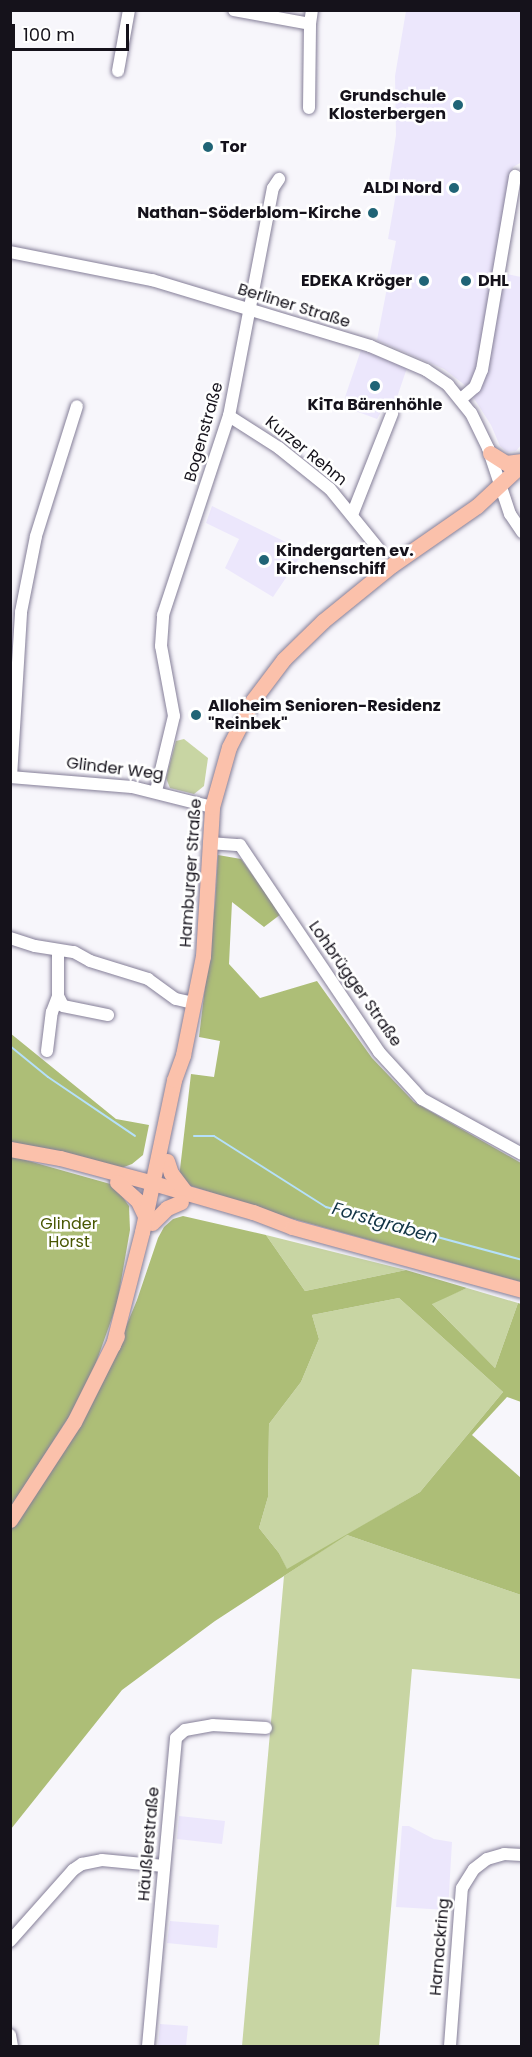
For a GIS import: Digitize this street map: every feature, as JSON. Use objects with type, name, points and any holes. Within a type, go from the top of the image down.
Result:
[{"type":"main road","points":[[490,453],[506,463],[522,463]]},
{"type":"main road","name":"Hamburger Straße","points":[[10,1520],[74,1422],[113,1345],[137,1287],[156,1189],[161,1144],[174,1080],[183,1055],[206,932],[212,807],[221,768],[242,720],[268,678],[323,621],[392,565],[477,506],[500,487],[522,463]]},
{"type":"main road","name":"Hamburger Straße","points":[[156,1189],[166,1161],[183,1080],[183,1055]]},
{"type":"main road","points":[[121,1179],[147,1165],[161,1144]]},
{"type":"main road","points":[[11,1149],[156,1189],[251,1221],[292,1227],[522,1290]]},
{"type":"main road","points":[[166,1161],[184,1198]]},
{"type":"main road","points":[[121,1179],[149,1220],[184,1198]]},
{"type":"street","points":[[118,71],[129,10]]},
{"type":"street","points":[[234,10],[310,24]]},
{"type":"street","points":[[309,108],[312,10]]},
{"type":"street","points":[[461,399],[475,387],[482,370],[515,176]]},
{"type":"street","name":"Bogenstraße","points":[[156,791],[174,724],[171,692],[160,646],[163,615],[229,416],[273,188],[279,179]]},
{"type":"street","name":"Berliner Straße","points":[[10,252],[124,273],[251,309],[404,359],[436,376],[461,399],[478,424],[510,514],[522,532]]},
{"type":"street","points":[[11,777],[13,679],[21,612],[36,536],[77,406]]},
{"type":"street","points":[[352,515],[392,414]]},
{"type":"street","name":"Kurzer Rehm","points":[[229,416],[279,448],[330,489],[378,548]]},
{"type":"street","name":"Glinder Weg","points":[[11,777],[105,783],[156,791],[212,807]]},
{"type":"street","name":"Lohbrügger Straße","points":[[209,843],[240,845],[380,1052],[422,1099],[522,1154]]},
{"type":"street","points":[[10,938],[35,946],[74,952],[90,961],[148,979],[176,999],[193,1003]]},
{"type":"street","points":[[47,1051],[52,1012],[58,996],[58,950]]},
{"type":"street","points":[[58,996],[63,1006],[108,1015]]},
{"type":"street","name":"Häußlerstraße","points":[[148,2046],[175,1745],[180,1733],[213,1725],[266,1728]]},
{"type":"street","name":"Harnackring","points":[[450,2046],[462,1888],[474,1869],[487,1859],[501,1855],[522,1855]]},
{"type":"street","points":[[10,1941],[73,1870],[82,1864],[102,1860],[164,1866]]},
{"type":"street","points":[[10,2035],[12,2046]]},
{"type":"shaded area","points":[[406,11],[521,11],[521,157],[520,163],[513,167],[497,272],[521,277],[521,445],[516,451],[507,452],[500,446],[491,425],[466,386],[444,369],[377,340],[396,241],[388,239],[397,188],[388,187],[396,135],[395,76]]},
{"type":"shaded area","name":"KiTa Bärenhöhle","points":[[361,350],[407,368],[394,406],[385,405],[377,419],[342,406]]},
{"type":"shaded area","name":"Kindergarten ev. Kirchenschiff","points":[[212,506],[304,551],[273,597],[225,568],[239,539],[206,523]]},
{"type":"shaded area","points":[[179,1816],[225,1821],[222,1844],[177,1839]]},
{"type":"shaded area","points":[[402,1826],[409,1826],[434,1839],[452,1842],[448,1910],[396,1907]]},
{"type":"shaded area","points":[[170,1921],[219,1925],[217,1948],[167,1943]]},
{"type":"shaded area","points":[[160,2024],[188,2026],[186,2046],[158,2046]]},
{"type":"green space","points":[[184,739],[208,758],[204,786],[194,794],[170,788],[166,778],[176,741]]},
{"type":"green space","points":[[218,855],[241,859],[281,914],[264,927],[232,902],[229,964],[260,998],[317,981],[372,1058],[414,1102],[521,1163],[521,1282],[290,1218],[191,1186],[179,1178],[191,1074],[214,1077],[220,1041],[199,1037],[215,904]]},
{"type":"green space","points":[[10,1033],[116,1119],[149,1125],[143,1155],[132,1164],[116,1170],[11,1142]]},
{"type":"green space","name":"Glinder Horst","points":[[11,1156],[114,1185],[129,1206],[130,1230],[117,1304],[92,1374],[70,1415],[11,1507]]},
{"type":"green space","points":[[183,1216],[266,1235],[305,1291],[406,1270],[467,1288],[432,1304],[495,1368],[518,1303],[521,1304],[521,1402],[507,1397],[472,1435],[521,1478],[521,1595],[347,1535],[215,1621],[122,1690],[11,1829],[11,1530],[58,1459],[104,1380],[137,1300],[158,1238],[164,1227],[173,1219]],"holes":[[[399,1298],[503,1392],[420,1492],[287,1569],[279,1553],[259,1528],[268,1497],[269,1424],[301,1382],[319,1339],[312,1315]]]},
{"type":"green space","points":[[266,1235],[406,1270],[305,1291]]},
{"type":"green space","points":[[467,1288],[518,1303],[495,1368],[431,1303]]},
{"type":"green space","points":[[399,1298],[503,1392],[420,1492],[347,1535],[521,1595],[521,1679],[412,1669],[379,2046],[242,2046],[284,1576],[340,1539],[287,1570],[279,1553],[259,1528],[268,1497],[269,1424],[301,1382],[319,1339],[312,1315]]},
{"type":"waterway","name":"Forstgraben","points":[[10,1046],[48,1077],[135,1136]]},
{"type":"waterway","name":"Forstgraben","points":[[194,1136],[214,1136],[326,1207],[522,1260]]},
{"type":"place","name":"Grundschule Klosterbergen","points":[[458,105]]},
{"type":"place","name":"Tor","points":[[208,147]]},
{"type":"place","name":"ALDI Nord","points":[[454,188]]},
{"type":"place","name":"Nathan-Söderblom-Kirche","points":[[373,213]]},
{"type":"place","name":"EDEKA Kröger","points":[[424,281]]},
{"type":"place","name":"DHL","points":[[466,281]]},
{"type":"place","name":"KiTa Bärenhöhle","points":[[375,386]]},
{"type":"place","name":"Kindergarten ev. Kirchenschiff","points":[[264,560]]},
{"type":"place","name":"Alloheim Senioren-Residenz \"Reinbek\"","points":[[196,715]]}]
